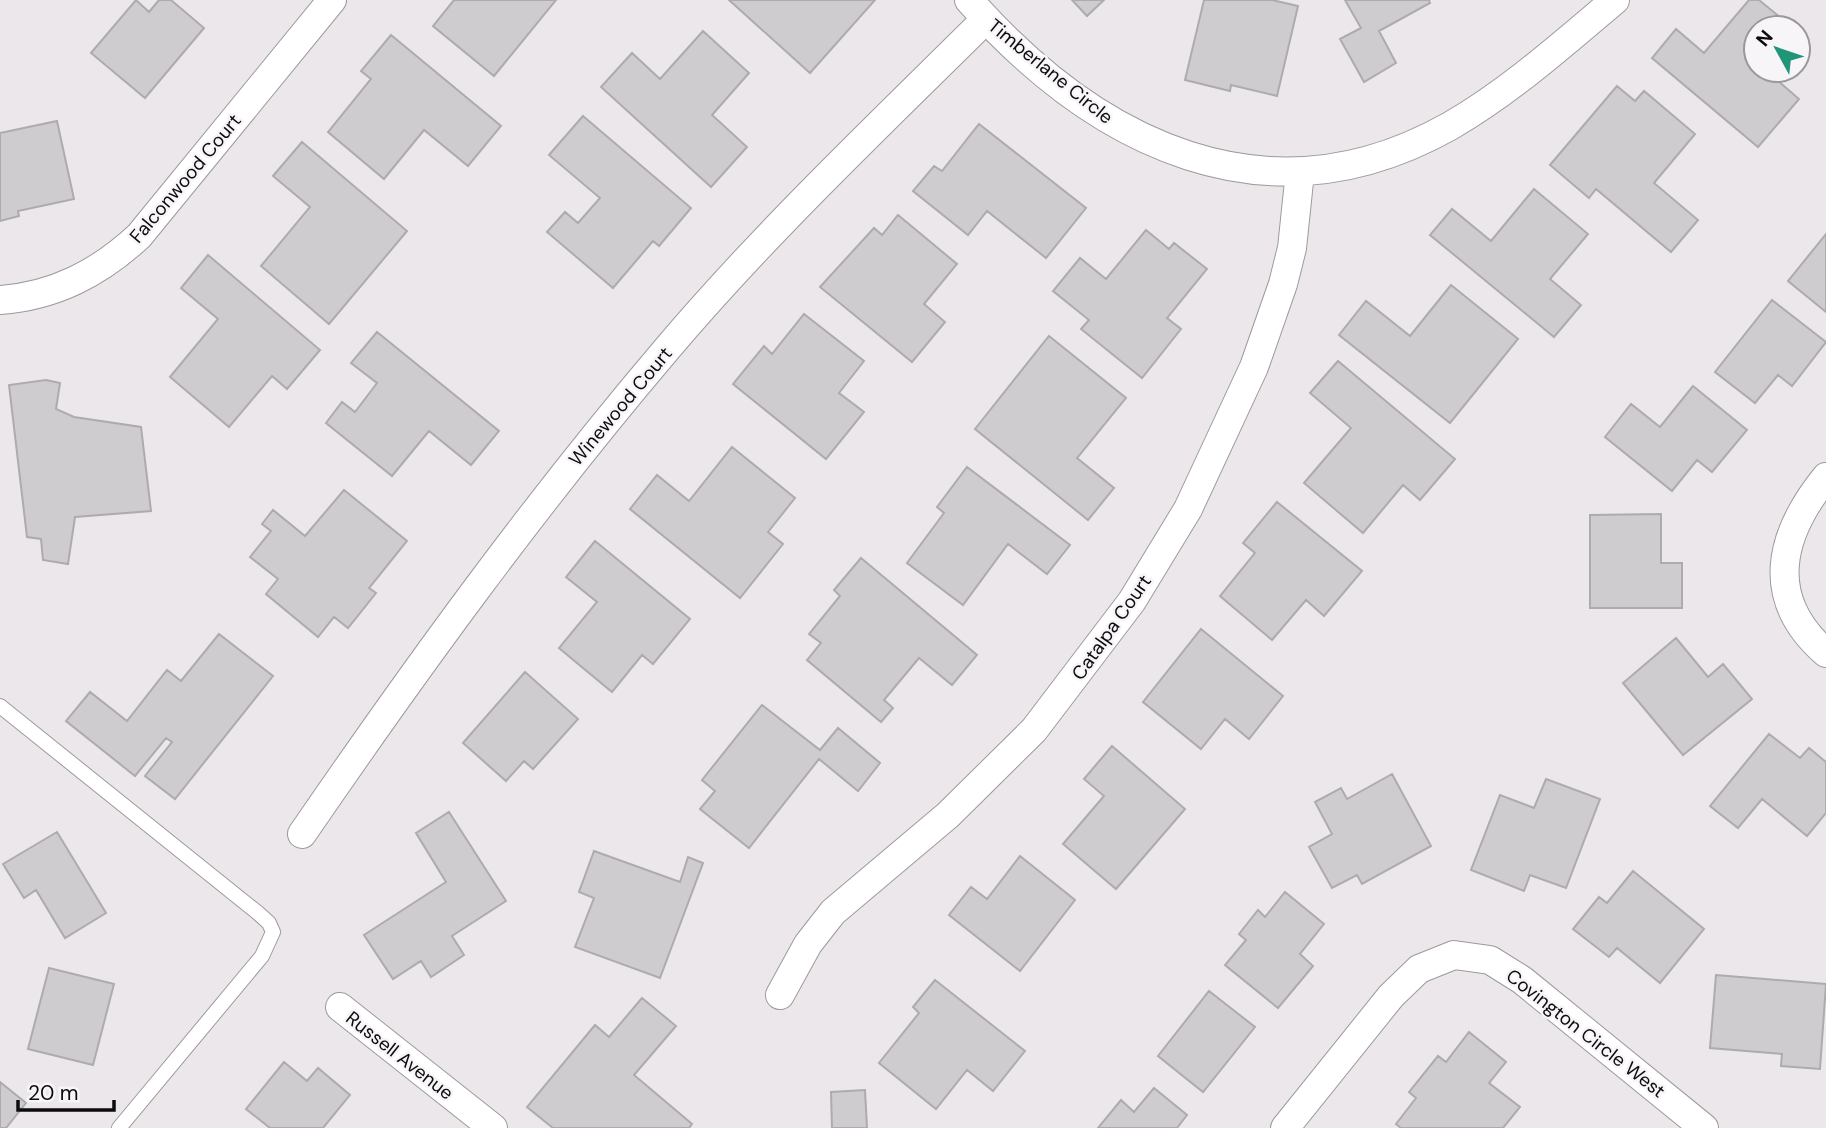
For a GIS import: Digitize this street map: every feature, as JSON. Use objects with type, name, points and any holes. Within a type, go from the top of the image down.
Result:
[{"type":"street","name":"Timberlane Circle","points":[[978,9],[1043,70],[1129,132],[1198,160],[1239,168],[1300,172],[1377,155],[1451,125],[1543,61],[1615,0]]},
{"type":"street","name":"Falconwood Court","points":[[0,300],[45,293],[79,280],[122,252],[139,236],[329,1]]},
{"type":"street","name":"Winewood Court","points":[[302,834],[481,581],[667,349],[978,9]]},
{"type":"street","name":"Catalpa Court","points":[[780,995],[808,944],[833,912],[948,814],[1034,730],[1132,601],[1188,509],[1254,367],[1283,284],[1292,248],[1300,172]]},
{"type":"street","points":[[1826,477],[1803,505],[1788,538],[1783,574],[1791,607],[1809,638],[1826,653]]},
{"type":"street","name":"Covington Circle West","points":[[1285,1128],[1391,996],[1419,969],[1454,955],[1490,960],[1522,980],[1703,1128]]},
{"type":"street","name":"Russell Avenue","points":[[341,1007],[493,1128]]},
{"type":"lane","points":[[0,706],[258,913],[269,923],[273,932],[262,956],[119,1128]]},
{"type":"building","points":[[136,0],[149,12],[159,0],[171,0],[204,28],[145,98],[91,53]]},
{"type":"building","points":[[454,0],[556,0],[494,76],[433,26]]},
{"type":"building","points":[[729,0],[875,0],[810,73]]},
{"type":"building","points":[[1072,0],[1104,0],[1087,16]]},
{"type":"building","points":[[1204,0],[1272,0],[1298,6],[1277,96],[1231,85],[1230,91],[1185,80]]},
{"type":"building","points":[[1345,0],[1429,0],[1430,3],[1379,31],[1396,63],[1364,82],[1340,39],[1361,28]]},
{"type":"building","points":[[1749,0],[1759,0],[1776,14],[1742,14],[1742,84],[1782,84],[1799,99],[1758,147],[1652,58],[1676,29],[1704,53]]},
{"type":"building","points":[[703,31],[749,73],[712,115],[747,147],[711,187],[601,87],[632,53],[660,79]]},
{"type":"building","points":[[391,35],[501,126],[468,166],[424,130],[384,179],[328,132],[371,79],[361,71]]},
{"type":"building","points":[[1617,86],[1635,101],[1644,91],[1695,134],[1654,183],[1698,220],[1671,252],[1596,189],[1589,198],[1550,165]]},
{"type":"building","points":[[583,116],[691,208],[659,246],[653,241],[613,288],[547,232],[565,212],[578,223],[600,198],[549,155]]},
{"type":"building","points":[[57,121],[74,199],[18,211],[19,216],[0,221],[0,133]]},
{"type":"building","points":[[979,124],[1086,208],[1046,258],[987,211],[968,235],[913,191],[934,166],[942,171]]},
{"type":"building","points":[[302,142],[407,231],[329,324],[261,266],[310,207],[273,176]]},
{"type":"building","points":[[1534,189],[1588,234],[1550,279],[1581,305],[1554,337],[1430,235],[1452,209],[1491,241]]},
{"type":"building","points":[[898,215],[957,264],[924,304],[945,322],[912,362],[820,287],[874,228],[882,235]]},
{"type":"building","points":[[1146,230],[1169,249],[1174,243],[1207,269],[1167,318],[1181,329],[1142,378],[1081,329],[1089,320],[1053,291],[1080,258],[1106,279]]},
{"type":"building","points":[[1826,234],[1826,312],[1788,281]]},
{"type":"building","points":[[208,255],[320,350],[287,389],[272,376],[229,427],[170,377],[218,319],[181,288]]},
{"type":"building","points":[[1451,285],[1518,339],[1450,423],[1339,335],[1366,301],[1410,336]]},
{"type":"building","points":[[1772,300],[1826,342],[1792,386],[1778,375],[1755,403],[1715,372]]},
{"type":"building","points":[[804,314],[864,361],[839,393],[864,412],[826,459],[733,384],[764,346],[772,354]]},
{"type":"building","points":[[377,332],[499,431],[471,465],[429,431],[392,476],[326,423],[342,402],[355,412],[377,383],[351,363]]},
{"type":"building","points":[[1049,336],[1126,398],[1077,458],[1114,488],[1088,520],[975,429]]},
{"type":"building","points":[[1338,361],[1455,459],[1420,500],[1403,485],[1363,533],[1304,483],[1351,428],[1310,393]]},
{"type":"building","points":[[46,380],[60,383],[56,409],[74,417],[141,427],[151,511],[75,517],[68,564],[43,560],[41,539],[27,537],[9,385]]},
{"type":"building","points":[[1693,386],[1747,430],[1712,472],[1697,460],[1672,491],[1605,437],[1631,404],[1660,427]]},
{"type":"building","points":[[732,447],[795,498],[768,532],[783,544],[740,598],[630,509],[657,475],[689,501]]},
{"type":"building","points":[[967,467],[1070,545],[1047,574],[1008,544],[963,605],[907,563],[944,513],[937,507]]},
{"type":"building","points":[[344,490],[407,541],[369,588],[376,593],[348,628],[334,617],[318,637],[266,594],[278,579],[250,557],[271,531],[262,524],[273,510],[305,536]]},
{"type":"building","points":[[1277,502],[1362,571],[1324,616],[1306,600],[1272,640],[1220,596],[1255,553],[1243,543]]},
{"type":"building","points":[[1661,514],[1661,563],[1682,563],[1682,608],[1590,608],[1590,515]]},
{"type":"building","points":[[595,541],[690,619],[653,664],[642,655],[612,692],[559,648],[597,602],[566,577]]},
{"type":"building","points":[[861,558],[977,655],[952,685],[919,658],[884,700],[893,708],[881,722],[807,660],[821,643],[809,634],[840,596],[834,590]]},
{"type":"building","points":[[1201,629],[1283,696],[1249,739],[1225,719],[1201,749],[1143,702]]},
{"type":"building","points":[[219,634],[273,676],[175,799],[145,776],[172,742],[166,738],[135,776],[66,721],[90,692],[127,721],[167,670],[181,681]]},
{"type":"building","points":[[1676,638],[1708,677],[1723,664],[1752,699],[1683,755],[1623,683]]},
{"type":"building","points":[[525,672],[578,719],[533,769],[524,761],[506,781],[463,743]]},
{"type":"building","points":[[762,705],[820,750],[838,728],[880,763],[858,791],[819,759],[749,848],[700,809],[715,791],[702,780]]},
{"type":"building","points":[[1769,734],[1800,758],[1809,748],[1826,762],[1826,813],[1807,836],[1762,799],[1738,828],[1710,806]]},
{"type":"building","points":[[1112,746],[1185,809],[1116,889],[1063,844],[1104,796],[1084,779]]},
{"type":"building","points":[[1392,774],[1431,846],[1362,884],[1357,875],[1332,888],[1309,847],[1332,834],[1315,802],[1341,788],[1347,799]]},
{"type":"building","points":[[1546,779],[1600,799],[1566,888],[1530,875],[1524,891],[1471,870],[1500,795],[1534,808]]},
{"type":"building","points":[[449,812],[506,901],[452,936],[464,955],[431,977],[421,961],[393,979],[364,935],[446,882],[416,833]]},
{"type":"building","points":[[57,832],[106,913],[65,938],[36,890],[24,898],[3,864]]},
{"type":"building","points":[[594,851],[680,882],[688,857],[703,863],[660,978],[575,947],[594,898],[579,892]]},
{"type":"building","points":[[1020,856],[1075,900],[1020,971],[949,915],[971,887],[987,899]]},
{"type":"building","points":[[1633,871],[1704,929],[1660,983],[1617,948],[1609,957],[1573,929],[1599,897],[1607,903]]},
{"type":"building","points":[[1285,892],[1324,924],[1300,954],[1313,966],[1278,1008],[1225,965],[1246,940],[1239,934],[1258,910],[1265,917]]},
{"type":"building","points":[[49,968],[114,984],[93,1065],[28,1049]]},
{"type":"building","points":[[1716,975],[1826,984],[1820,1069],[1781,1066],[1782,1054],[1710,1048]]},
{"type":"building","points":[[935,980],[1025,1051],[993,1091],[967,1070],[936,1109],[879,1063],[919,1013],[913,1007]]},
{"type":"building","points":[[1209,991],[1255,1027],[1203,1092],[1158,1056]]},
{"type":"building","points":[[642,998],[676,1026],[634,1075],[692,1124],[689,1128],[553,1128],[527,1107],[595,1025],[609,1037]]},
{"type":"building","points":[[1469,1032],[1506,1062],[1489,1083],[1520,1107],[1503,1128],[1401,1128],[1396,1124],[1416,1098],[1409,1092],[1438,1056],[1446,1062]]},
{"type":"building","points":[[284,1062],[307,1081],[318,1068],[350,1095],[323,1128],[270,1128],[246,1109]]},
{"type":"building","points":[[0,1082],[26,1103],[6,1128],[0,1128]]},
{"type":"building","points":[[1154,1088],[1187,1115],[1177,1128],[1098,1128],[1121,1100],[1134,1112]]},
{"type":"building","points":[[865,1090],[867,1128],[832,1128],[831,1092]]}]
